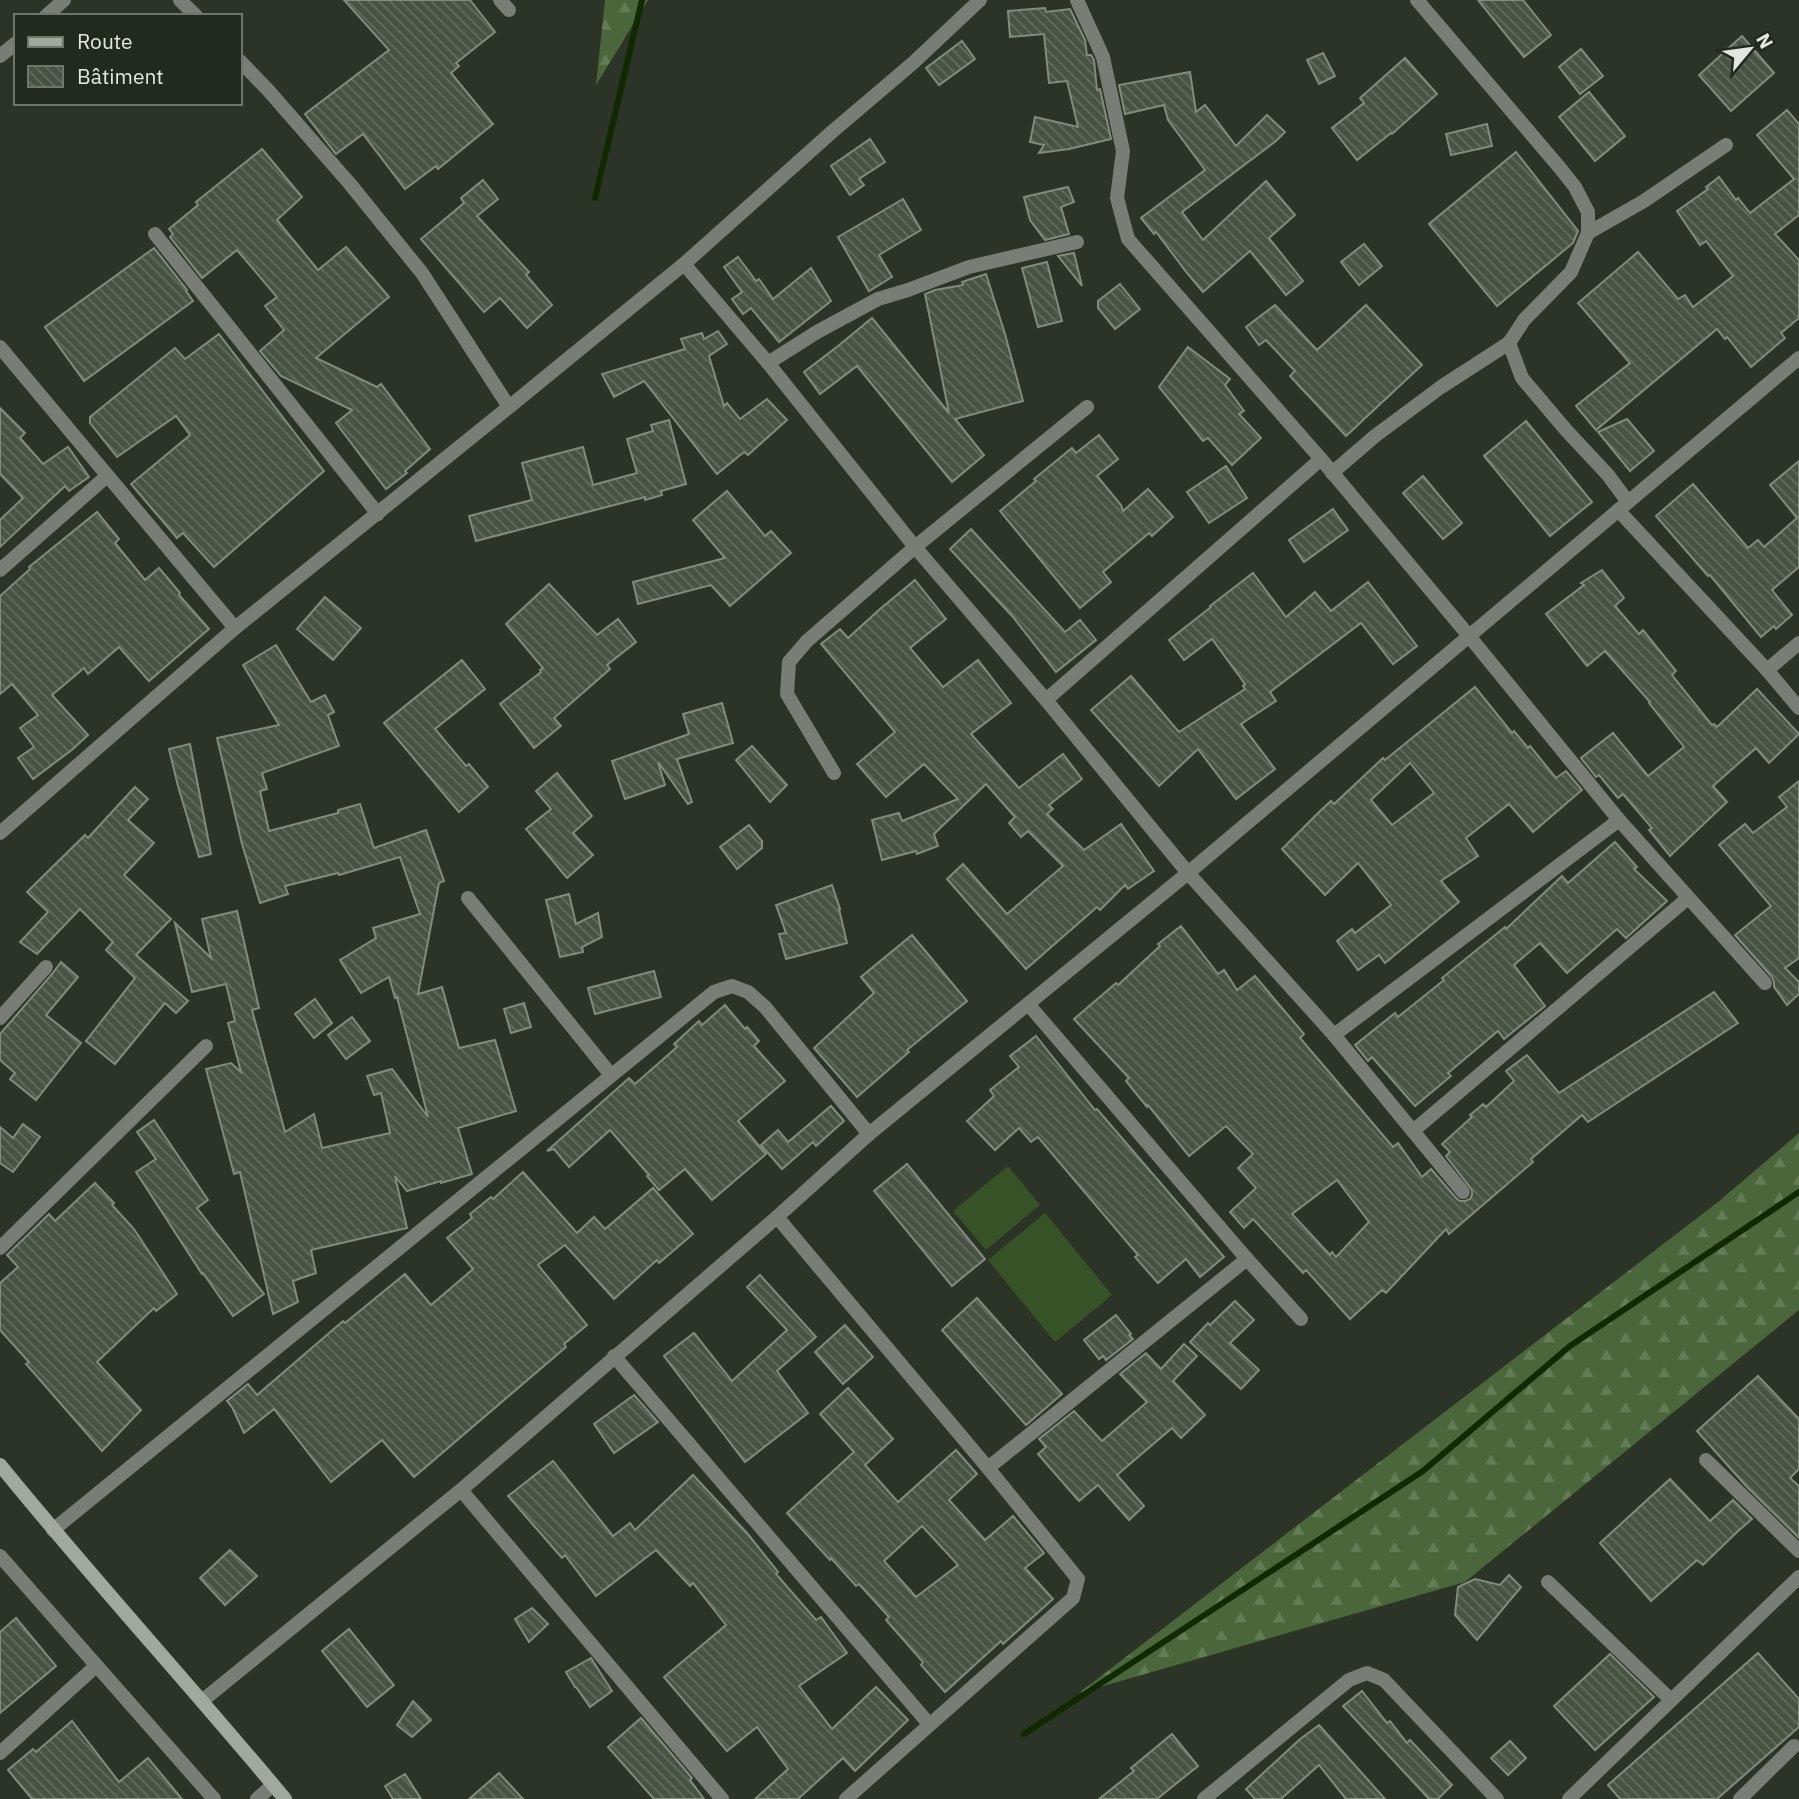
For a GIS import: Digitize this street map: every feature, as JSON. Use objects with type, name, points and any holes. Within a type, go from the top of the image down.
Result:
[{"type":"street","points":[[48,14],[64,0]]},
{"type":"street","points":[[180,0],[194,14]]},
{"type":"street","points":[[0,834],[235,628],[684,264],[913,63],[980,0]]},
{"type":"street","points":[[1077,0],[1103,57],[1123,151],[1117,198],[1128,239],[1321,459],[1619,820],[1765,983]]},
{"type":"street","points":[[1332,473],[1375,436],[1441,387],[1508,343],[1524,320],[1571,272],[1588,233],[1588,212],[1575,187],[1417,0]]},
{"type":"street","points":[[0,57],[14,45]]},
{"type":"street","points":[[242,63],[350,184],[422,273],[509,407]]},
{"type":"street","points":[[1588,233],[1644,201],[1726,145]]},
{"type":"street","points":[[155,234],[378,514]]},
{"type":"street","points":[[768,363],[817,332],[878,299],[968,267],[1077,242]]},
{"type":"street","points":[[684,264],[768,363],[915,547],[1046,700],[1188,873],[1334,1035],[1463,1192]]},
{"type":"street","points":[[1508,343],[1522,378],[1608,475],[1623,506],[1799,708]]},
{"type":"street","points":[[0,347],[235,628]]},
{"type":"street","points":[[202,1701],[461,1490],[869,1134],[1188,873],[1799,358]]},
{"type":"street","points":[[834,773],[787,694],[789,663],[807,641],[915,547],[1087,407]]},
{"type":"street","points":[[1046,700],[1321,459]]},
{"type":"street","points":[[0,570],[107,475]]},
{"type":"street","points":[[1767,670],[1799,643]]},
{"type":"street","points":[[1334,1035],[1619,820]]},
{"type":"street","points":[[468,898],[611,1075]]},
{"type":"street","points":[[1413,1131],[1688,898]]},
{"type":"street","points":[[0,1018],[46,967]]},
{"type":"street","points":[[53,1530],[714,992],[732,986],[748,992],[765,1007],[869,1134]]},
{"type":"street","points":[[1028,1004],[1301,1319]]},
{"type":"street","points":[[0,1248],[206,1046]]},
{"type":"street","points":[[776,1217],[1078,1578],[1073,1598],[846,1799]]},
{"type":"street","points":[[988,1468],[1247,1259]]},
{"type":"street","points":[[614,1356],[929,1724]]},
{"type":"street","points":[[1706,1460],[1799,1551]]},
{"type":"street","points":[[0,1465],[285,1799]]},
{"type":"street","points":[[461,1490],[722,1799]]},
{"type":"street","points":[[0,1556],[214,1799]]},
{"type":"street","points":[[1569,1799],[1799,1577]]},
{"type":"street","points":[[1548,1582],[1671,1700]]},
{"type":"street","points":[[0,1753],[96,1666]]},
{"type":"street","points":[[1210,1797],[1349,1680],[1367,1673],[1384,1680],[1497,1799]]},
{"type":"street","points":[[1740,1799],[1794,1746]]},
{"type":"street","points":[[257,1799],[273,1785]]},
{"type":"green space","points":[[605,0],[648,0],[596,85]]},
{"type":"green space","points":[[1799,1133],[1799,1310],[1465,1582],[1079,1693],[1718,1202]]},
{"type":"green space","points":[[1008,1166],[1040,1205],[986,1250],[953,1211]]},
{"type":"green space","points":[[1045,1213],[1112,1295],[1055,1342],[988,1260]]},
{"type":"building","points":[[344,0],[470,0],[495,32],[456,63],[459,66],[451,73],[493,124],[438,169],[436,166],[405,189],[363,134],[336,154],[305,114],[389,50]]},
{"type":"building","points":[[1478,0],[1523,0],[1551,35],[1524,57]]},
{"type":"building","points":[[1045,8],[1046,12],[1070,9],[1085,40],[1087,55],[1091,55],[1094,60],[1097,90],[1100,89],[1111,139],[1039,153],[1044,145],[1030,142],[1035,117],[1078,127],[1067,81],[1049,83],[1044,34],[1010,37],[1008,11]]},
{"type":"building","points":[[1742,36],[1774,73],[1731,111],[1699,75]]},
{"type":"building","points":[[962,41],[975,59],[939,85],[926,68]]},
{"type":"building","points":[[1581,49],[1603,76],[1580,94],[1559,67]]},
{"type":"building","points":[[1323,53],[1335,76],[1319,84],[1307,60]]},
{"type":"building","points":[[1405,58],[1437,94],[1392,134],[1357,160],[1332,128],[1364,103],[1360,98]]},
{"type":"building","points":[[1190,72],[1196,112],[1205,105],[1236,146],[1267,115],[1285,132],[1182,212],[1203,240],[1266,181],[1295,215],[1269,238],[1303,281],[1286,295],[1250,251],[1203,292],[1156,232],[1154,234],[1141,218],[1205,170],[1168,120],[1164,105],[1125,114],[1119,85]]},
{"type":"building","points":[[1589,92],[1625,136],[1595,161],[1559,117]]},
{"type":"building","points":[[1787,110],[1799,124],[1799,215],[1775,234],[1799,260],[1799,318],[1781,333],[1785,338],[1751,367],[1727,337],[1725,339],[1717,329],[1596,430],[1576,406],[1630,363],[1578,303],[1638,252],[1678,299],[1685,295],[1693,307],[1733,276],[1706,241],[1700,245],[1677,211],[1708,189],[1706,187],[1719,177],[1736,200],[1738,198],[1750,213],[1794,179],[1757,135]]},
{"type":"building","points":[[1487,124],[1492,146],[1451,155],[1446,134]]},
{"type":"building","points":[[870,139],[885,162],[859,179],[864,185],[850,195],[831,166]]},
{"type":"building","points":[[262,149],[302,197],[277,220],[318,270],[346,247],[389,297],[316,358],[377,387],[381,384],[430,449],[405,471],[407,473],[386,489],[336,423],[352,410],[281,376],[260,351],[284,330],[265,306],[277,297],[237,250],[202,278],[170,237],[173,234],[169,229],[198,205],[196,202]]},
{"type":"building","points":[[1516,152],[1578,231],[1573,243],[1497,306],[1429,224]]},
{"type":"building","points":[[483,180],[498,199],[477,216],[529,272],[526,275],[552,305],[527,328],[500,298],[484,312],[421,239],[464,203],[461,198]]},
{"type":"building","points":[[1068,187],[1074,202],[1061,207],[1069,234],[1045,240],[1030,220],[1024,197]]},
{"type":"building","points":[[903,199],[921,230],[879,255],[892,277],[869,291],[838,237]]},
{"type":"building","points":[[1364,244],[1382,266],[1359,285],[1341,262]]},
{"type":"building","points":[[154,248],[193,301],[84,381],[45,327]]},
{"type":"building","points":[[1074,253],[1082,286],[1058,256]]},
{"type":"building","points":[[738,257],[773,299],[811,268],[831,301],[779,342],[751,308],[743,314],[732,299],[742,292],[724,267]]},
{"type":"building","points":[[1047,262],[1062,321],[1038,327],[1022,268]]},
{"type":"building","points":[[986,274],[1023,401],[955,419],[984,455],[952,482],[857,366],[820,394],[804,372],[872,318],[949,413],[925,294],[963,285],[962,282]]},
{"type":"building","points":[[1120,284],[1140,309],[1115,329],[1098,308],[1098,301]]},
{"type":"building","points":[[1275,305],[1317,350],[1366,305],[1422,365],[1346,436],[1290,376],[1295,371],[1266,340],[1259,345],[1246,327]]},
{"type":"building","points":[[718,331],[727,344],[709,356],[724,406],[727,403],[740,419],[767,399],[787,420],[748,455],[744,452],[717,474],[644,381],[614,397],[602,374],[685,349],[681,339],[702,333],[704,339]]},
{"type":"building","points":[[219,334],[324,471],[214,567],[183,533],[177,538],[131,484],[190,435],[176,416],[117,457],[90,423],[90,417],[175,348],[185,359]]},
{"type":"building","points":[[1188,347],[1230,379],[1225,385],[1244,411],[1239,414],[1261,438],[1232,465],[1208,438],[1203,441],[1159,387]]},
{"type":"building","points":[[0,408],[25,433],[20,438],[43,464],[68,447],[89,477],[69,491],[65,486],[0,547],[0,520],[23,498],[0,474]]},
{"type":"building","points":[[1627,419],[1654,451],[1630,471],[1598,432]]},
{"type":"building","points":[[669,420],[686,484],[661,491],[662,495],[645,500],[645,497],[476,541],[469,516],[532,500],[522,463],[583,447],[593,485],[637,473],[627,439],[653,431],[651,425]]},
{"type":"building","points":[[1526,421],[1592,502],[1550,536],[1484,456]]},
{"type":"building","points":[[1099,435],[1118,459],[1097,476],[1123,511],[1148,489],[1173,517],[1152,536],[1149,533],[1103,572],[1111,582],[1080,608],[1000,511],[1072,448],[1076,453]]},
{"type":"building","points":[[1799,461],[1799,567],[1772,590],[1792,615],[1776,629],[1774,626],[1761,637],[1710,575],[1708,576],[1656,516],[1693,484],[1748,548],[1758,540],[1764,547],[1797,518],[1770,485]]},
{"type":"building","points":[[1226,466],[1247,498],[1209,523],[1187,492]]},
{"type":"building","points":[[1423,476],[1462,523],[1443,539],[1403,493]]},
{"type":"building","points":[[727,491],[765,536],[771,531],[791,553],[730,606],[711,585],[638,604],[633,582],[725,558],[693,520]]},
{"type":"building","points":[[1333,509],[1348,530],[1304,562],[1289,540]]},
{"type":"building","points":[[97,512],[119,539],[115,543],[145,580],[159,568],[209,629],[149,681],[119,647],[88,674],[84,668],[52,695],[88,735],[33,779],[18,758],[34,747],[20,728],[38,715],[12,684],[0,694],[0,596],[30,569],[29,567]]},
{"type":"building","points":[[971,529],[1065,632],[1080,620],[1096,640],[1056,672],[1013,617],[950,549]]},
{"type":"building","points":[[1602,570],[1624,598],[1615,606],[1639,634],[1643,630],[1676,671],[1672,675],[1712,725],[1717,727],[1757,689],[1799,734],[1769,763],[1756,748],[1713,786],[1727,802],[1670,856],[1649,830],[1652,828],[1623,794],[1618,798],[1581,758],[1613,733],[1648,776],[1684,747],[1650,702],[1605,651],[1587,666],[1546,614],[1584,585],[1581,583]]},
{"type":"building","points":[[1253,573],[1286,617],[1315,592],[1331,611],[1368,582],[1417,646],[1393,664],[1361,623],[1270,692],[1276,701],[1241,724],[1275,769],[1236,799],[1198,749],[1159,786],[1091,710],[1131,676],[1179,732],[1245,689],[1245,684],[1212,639],[1184,660],[1169,640]]},
{"type":"building","points":[[915,580],[946,619],[910,648],[943,687],[978,660],[1011,703],[971,734],[1019,788],[1063,754],[1082,779],[1049,805],[1053,809],[1047,814],[1084,850],[1121,824],[1154,871],[1128,889],[1125,885],[1100,910],[1097,907],[1026,969],[947,879],[963,864],[1007,914],[1063,866],[1028,831],[1021,837],[1009,823],[1015,817],[986,784],[934,834],[938,846],[917,854],[916,851],[882,860],[872,820],[899,813],[902,821],[958,799],[924,764],[886,797],[857,764],[895,732],[821,644],[840,629],[848,638]]},
{"type":"building","points":[[549,584],[597,635],[618,619],[636,642],[607,665],[610,669],[554,718],[561,726],[534,748],[500,704],[543,668],[506,624]]},
{"type":"building","points":[[325,597],[361,628],[333,660],[297,629]]},
{"type":"building","points":[[276,645],[311,702],[325,695],[334,712],[328,715],[339,746],[262,773],[267,789],[260,791],[269,831],[338,813],[338,810],[360,804],[374,848],[426,830],[444,881],[439,883],[418,994],[442,987],[459,1048],[495,1040],[516,1111],[458,1128],[472,1174],[407,1191],[395,1176],[407,1228],[311,1250],[316,1273],[293,1281],[298,1302],[273,1314],[240,1172],[234,1174],[206,1069],[231,1063],[241,1072],[228,1023],[235,1021],[226,984],[192,992],[175,923],[211,958],[202,919],[237,911],[259,1008],[252,1010],[285,1132],[314,1114],[322,1148],[390,1133],[381,1093],[374,1095],[367,1076],[392,1069],[428,1117],[397,997],[395,998],[389,977],[361,993],[340,960],[376,938],[373,928],[420,914],[400,857],[339,875],[338,873],[285,886],[288,894],[260,903],[242,844],[217,738],[279,725],[243,665]]},
{"type":"building","points":[[462,660],[485,689],[435,729],[488,787],[459,812],[384,723]]},
{"type":"building","points":[[1475,687],[1512,733],[1514,731],[1528,748],[1530,746],[1556,778],[1566,771],[1582,790],[1533,832],[1509,804],[1466,838],[1478,856],[1441,881],[1459,902],[1385,963],[1379,955],[1358,970],[1337,941],[1352,929],[1355,933],[1391,905],[1358,863],[1325,895],[1282,849],[1331,801],[1334,804],[1383,758],[1385,760]],"holes":[[[1410,763],[1434,793],[1392,825],[1371,800]]]},
{"type":"building","points":[[722,703],[733,743],[677,759],[692,802],[688,804],[658,762],[665,785],[625,799],[612,761],[689,734],[683,714]]},
{"type":"building","points":[[190,744],[211,854],[199,857],[169,749]]},
{"type":"building","points":[[752,746],[787,785],[770,802],[736,760]]},
{"type":"building","points":[[557,773],[592,816],[573,833],[593,855],[567,878],[526,829],[551,809],[536,791]]},
{"type":"building","points":[[1799,781],[1799,958],[1785,968],[1799,982],[1799,994],[1787,1005],[1774,987],[1772,977],[1735,935],[1771,906],[1719,845],[1745,824],[1753,833],[1787,807],[1779,797]]},
{"type":"building","points":[[135,787],[148,799],[128,820],[154,843],[124,875],[171,919],[136,955],[188,1001],[176,1013],[165,1003],[115,1064],[86,1041],[135,978],[106,950],[113,942],[80,909],[37,954],[20,942],[48,912],[27,892],[85,835],[88,838]]},
{"type":"building","points":[[749,825],[762,841],[762,848],[737,869],[720,847]]},
{"type":"building","points":[[1615,842],[1637,867],[1634,869],[1667,901],[1626,938],[1617,929],[1567,973],[1540,943],[1514,965],[1545,1006],[1504,1039],[1498,1031],[1448,1073],[1451,1076],[1415,1106],[1372,1057],[1368,1061],[1355,1045],[1395,1013],[1398,1017],[1444,980],[1442,978],[1505,927],[1506,929],[1562,876],[1568,883]]},
{"type":"building","points":[[832,885],[847,943],[786,959],[779,934],[786,933],[776,905]]},
{"type":"building","points":[[569,894],[576,924],[598,913],[602,937],[582,947],[583,952],[560,957],[546,900]]},
{"type":"building","points":[[1181,926],[1218,974],[1224,970],[1237,990],[1255,976],[1304,1034],[1300,1038],[1393,1147],[1398,1143],[1422,1177],[1431,1169],[1460,1201],[1470,1199],[1472,1190],[1446,1156],[1450,1152],[1442,1144],[1472,1117],[1470,1115],[1483,1104],[1486,1107],[1514,1081],[1506,1071],[1527,1055],[1559,1093],[1714,992],[1738,1023],[1588,1122],[1582,1115],[1531,1159],[1533,1162],[1449,1234],[1446,1229],[1386,1293],[1382,1290],[1350,1319],[1306,1270],[1303,1273],[1253,1219],[1244,1228],[1230,1212],[1256,1188],[1238,1168],[1253,1154],[1226,1126],[1189,1156],[1126,1081],[1129,1078],[1074,1019],[1116,983],[1118,985],[1160,946],[1158,944]],"holes":[[[1337,1180],[1369,1222],[1336,1257],[1332,1252],[1330,1255],[1292,1214]]]},
{"type":"building","points":[[912,935],[967,1001],[907,1050],[909,1052],[857,1097],[814,1048],[874,993],[861,977]]},
{"type":"building","points":[[61,962],[78,977],[46,1015],[81,1043],[36,1100],[10,1079],[15,1073],[0,1060],[0,1034]]},
{"type":"building","points":[[654,971],[661,997],[595,1014],[588,988]]},
{"type":"building","points":[[315,999],[332,1023],[314,1038],[295,1014]]},
{"type":"building","points":[[524,1003],[531,1027],[511,1033],[504,1009]]},
{"type":"building","points":[[725,1005],[759,1041],[754,1046],[785,1081],[738,1121],[766,1154],[712,1200],[685,1169],[659,1190],[610,1130],[569,1167],[554,1149],[547,1151],[629,1078],[635,1084],[677,1047],[674,1044],[699,1021],[702,1025]]},
{"type":"building","points":[[352,1017],[370,1041],[346,1059],[328,1035]]},
{"type":"building","points":[[1036,1036],[1095,1110],[1097,1109],[1224,1257],[1200,1277],[1186,1259],[1158,1283],[1135,1257],[1138,1255],[1038,1137],[1031,1142],[1019,1128],[995,1150],[967,1121],[994,1096],[990,1090],[1019,1067],[1010,1056]]},
{"type":"building","points":[[831,1106],[844,1121],[816,1146],[813,1142],[782,1169],[761,1145],[778,1130],[788,1142]]},
{"type":"building","points":[[154,1120],[208,1200],[197,1208],[264,1294],[233,1316],[202,1274],[136,1172],[156,1159],[137,1132]]},
{"type":"building","points":[[23,1124],[40,1137],[13,1172],[0,1163],[0,1127],[13,1138]]},
{"type":"building","points":[[907,1164],[985,1259],[952,1286],[874,1191]]},
{"type":"building","points":[[523,1172],[577,1233],[594,1217],[605,1229],[653,1188],[693,1234],[659,1263],[657,1260],[614,1299],[565,1245],[538,1265],[587,1325],[564,1344],[566,1347],[414,1477],[382,1440],[331,1482],[274,1409],[244,1433],[227,1401],[248,1384],[257,1395],[343,1321],[345,1323],[405,1274],[431,1305],[473,1269],[447,1238],[472,1218],[470,1214],[491,1197],[493,1199]]},
{"type":"building","points":[[95,1183],[134,1229],[177,1294],[156,1311],[154,1308],[97,1362],[141,1410],[102,1451],[0,1330],[0,1283],[18,1267],[7,1255],[49,1214],[55,1221]]},
{"type":"building","points":[[760,1275],[816,1337],[777,1371],[808,1413],[745,1462],[664,1356],[694,1333],[732,1381],[787,1330],[747,1287]]},
{"type":"building","points":[[977,1298],[1062,1394],[1026,1425],[942,1330]]},
{"type":"building","points":[[1235,1301],[1254,1320],[1230,1343],[1259,1370],[1241,1389],[1190,1342]]},
{"type":"building","points":[[1116,1315],[1133,1339],[1106,1360],[1103,1356],[1099,1359],[1084,1340]]},
{"type":"building","points":[[845,1325],[873,1357],[843,1384],[815,1352]]},
{"type":"building","points":[[1184,1344],[1197,1356],[1173,1381],[1205,1415],[1181,1438],[1172,1428],[1117,1475],[1144,1506],[1129,1520],[1098,1485],[1079,1501],[1038,1454],[1046,1447],[1039,1439],[1074,1411],[1102,1441],[1147,1402],[1120,1374],[1146,1353],[1161,1369]]},
{"type":"building","points":[[1758,1376],[1799,1419],[1799,1469],[1790,1478],[1799,1486],[1799,1538],[1747,1487],[1697,1431]]},
{"type":"building","points":[[848,1388],[893,1439],[865,1465],[898,1502],[956,1450],[977,1474],[949,1500],[985,1540],[1013,1516],[1044,1553],[1025,1568],[1053,1599],[1003,1644],[1001,1641],[945,1692],[886,1620],[889,1617],[859,1584],[856,1586],[831,1558],[830,1560],[787,1513],[854,1452],[820,1414]],"holes":[[[922,1526],[958,1565],[916,1597],[884,1561]]]},
{"type":"building","points":[[634,1395],[658,1422],[614,1453],[594,1424]]},
{"type":"building","points":[[553,1461],[613,1536],[630,1523],[635,1530],[693,1475],[747,1533],[778,1572],[776,1574],[816,1620],[821,1617],[847,1653],[799,1686],[832,1729],[876,1687],[908,1720],[855,1771],[843,1758],[798,1799],[755,1799],[788,1769],[757,1727],[727,1751],[664,1677],[726,1625],[693,1583],[690,1586],[656,1550],[596,1596],[565,1555],[562,1558],[508,1496]]},
{"type":"building","points":[[1670,1479],[1710,1521],[1733,1500],[1752,1519],[1703,1565],[1697,1560],[1651,1601],[1600,1543]]},
{"type":"building","points":[[230,1550],[257,1576],[225,1605],[200,1578]]},
{"type":"building","points":[[1509,1575],[1521,1587],[1477,1640],[1455,1615],[1458,1587],[1475,1579],[1500,1585]]},
{"type":"building","points":[[532,1608],[548,1624],[529,1642],[515,1619]]},
{"type":"building","points":[[16,1618],[56,1666],[0,1713],[0,1632]]},
{"type":"building","points":[[349,1629],[394,1685],[367,1707],[322,1651]]},
{"type":"building","points":[[1758,1653],[1799,1699],[1799,1727],[1717,1799],[1620,1799],[1608,1785]]},
{"type":"building","points":[[1610,1654],[1654,1697],[1595,1750],[1554,1706]]},
{"type":"building","points":[[591,1658],[612,1691],[590,1707],[566,1672]]},
{"type":"building","points":[[1362,1691],[1387,1723],[1390,1721],[1407,1743],[1410,1740],[1452,1785],[1438,1799],[1429,1799],[1343,1706]]},
{"type":"building","points":[[413,1701],[431,1720],[412,1737],[397,1725]]},
{"type":"building","points":[[641,1718],[692,1778],[690,1780],[704,1799],[654,1799],[608,1747]]},
{"type":"building","points":[[72,1721],[119,1782],[148,1758],[182,1799],[32,1799],[8,1770],[33,1749],[36,1752]]},
{"type":"building","points":[[1319,1725],[1385,1799],[1346,1799],[1319,1765],[1281,1799],[1255,1799],[1246,1789]]},
{"type":"building","points":[[1172,1734],[1198,1766],[1157,1799],[1099,1799],[1134,1771],[1131,1768]]},
{"type":"building","points":[[1510,1741],[1526,1758],[1508,1775],[1491,1758]]},
{"type":"building","points":[[499,1773],[523,1799],[469,1799]]},
{"type":"building","points":[[405,1774],[421,1799],[393,1799],[385,1786]]},
{"type":"waterway","points":[[595,198],[642,0]]},
{"type":"waterway","points":[[1024,1734],[1423,1471],[1570,1346],[1799,1192]]}]
